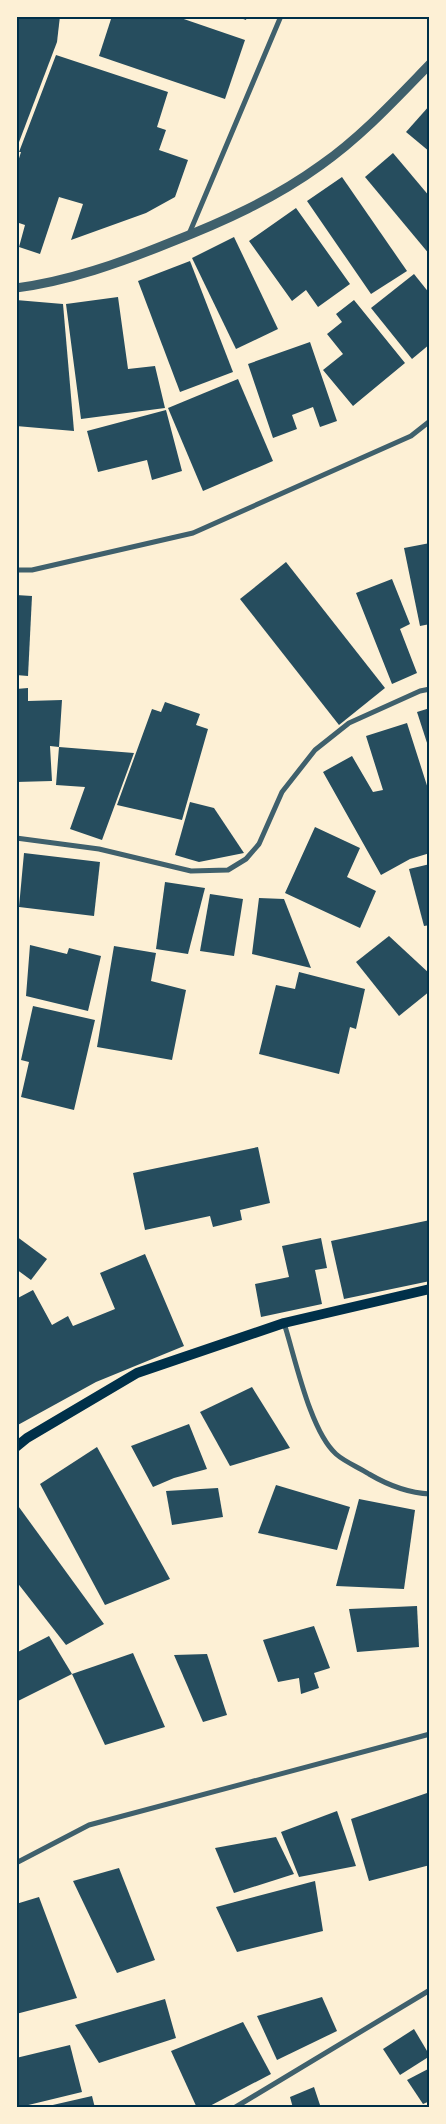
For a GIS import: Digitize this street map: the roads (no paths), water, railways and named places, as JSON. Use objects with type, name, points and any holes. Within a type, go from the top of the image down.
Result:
[{"type":"main road","points":[[16,1447],[27,1438],[137,1373],[284,1323],[430,1289]]},
{"type":"street","points":[[188,236],[281,16]]},
{"type":"street","points":[[16,288],[121,263],[188,236],[263,202],[283,191],[322,164],[369,127],[430,64]]},
{"type":"street","points":[[16,570],[32,570],[193,533],[411,436],[430,421]]},
{"type":"street","points":[[16,838],[99,849],[191,871],[228,870],[246,859],[259,844],[282,792],[316,750],[349,724],[420,691],[430,689]]},
{"type":"street","points":[[284,1323],[311,1411],[322,1437],[336,1454],[377,1478],[417,1494],[430,1494]]},
{"type":"street","points":[[16,1863],[89,1825],[430,1734]]},
{"type":"street","points":[[234,2108],[430,1990]]}]
